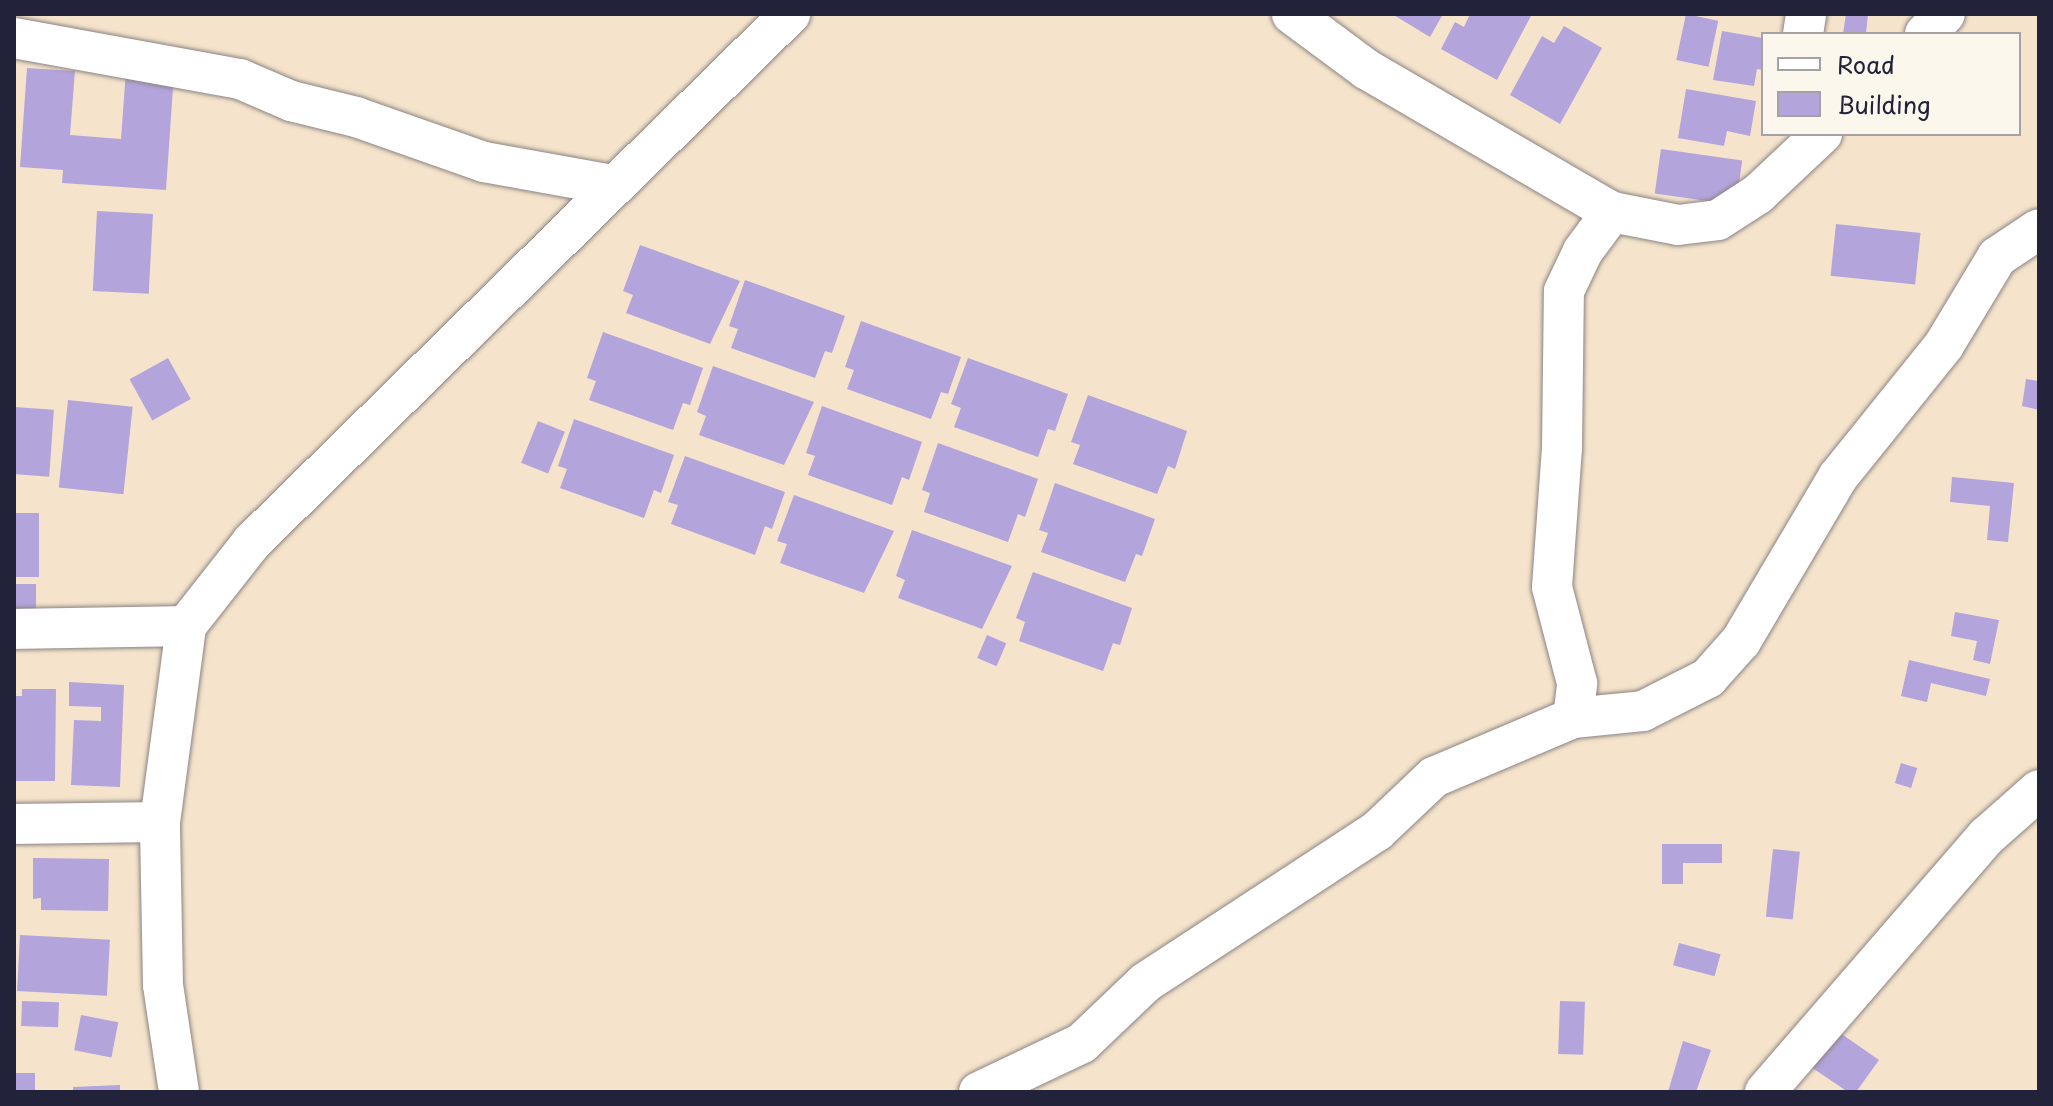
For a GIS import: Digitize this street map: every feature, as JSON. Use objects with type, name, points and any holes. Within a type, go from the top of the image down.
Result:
[{"type":"street","points":[[179,1092],[163,985],[160,822],[186,626],[252,542],[612,185],[790,14]]},
{"type":"street","points":[[1292,14],[1366,69],[1612,212],[1678,225],[1718,220],[1785,153],[1818,136]]},
{"type":"street","points":[[1927,32],[1945,14]]},
{"type":"street","points":[[14,38],[240,79],[291,101],[356,117],[484,162],[612,185]]},
{"type":"street","points":[[1573,718],[1577,683],[1552,587],[1564,291],[1577,261],[1612,212]]},
{"type":"street","points":[[979,1092],[1082,1043],[1146,982],[1377,831],[1434,777],[1573,718],[1643,711],[1708,678],[1741,641],[1838,477],[1944,345],[1997,257],[2039,229]]},
{"type":"street","points":[[14,629],[186,626]]},
{"type":"street","points":[[1765,1092],[1987,836],[2039,790]]},
{"type":"street","points":[[14,824],[160,822]]},
{"type":"building","points":[[1392,14],[1443,14],[1430,37]]},
{"type":"building","points":[[1470,14],[1532,14],[1497,80],[1441,49],[1455,22],[1464,27]]},
{"type":"building","points":[[1686,14],[1718,21],[1709,67],[1676,60]]},
{"type":"building","points":[[1846,14],[1868,14],[1866,32],[1843,32]]},
{"type":"building","points":[[1564,26],[1602,48],[1560,124],[1510,95],[1542,36],[1554,43]]},
{"type":"building","points":[[1722,31],[1761,38],[1761,70],[1757,69],[1754,86],[1713,80]]},
{"type":"building","points":[[27,68],[75,71],[70,135],[121,139],[126,70],[174,73],[166,190],[62,183],[63,170],[20,167]]},
{"type":"building","points":[[1686,89],[1756,101],[1750,136],[1727,131],[1724,146],[1678,138]]},
{"type":"building","points":[[1661,149],[1742,160],[1736,205],[1655,194]]},
{"type":"building","points":[[97,211],[153,214],[149,294],[93,291]]},
{"type":"building","points":[[1836,224],[1921,233],[1915,285],[1831,276]]},
{"type":"building","points":[[640,245],[740,281],[710,344],[626,313],[633,295],[623,291]]},
{"type":"building","points":[[745,280],[845,316],[832,353],[825,351],[815,378],[731,348],[738,329],[729,326]]},
{"type":"building","points":[[861,321],[961,357],[948,394],[941,392],[931,419],[847,389],[854,370],[845,367]]},
{"type":"building","points":[[603,332],[703,368],[690,405],[683,403],[673,430],[589,400],[596,381],[587,378]]},
{"type":"building","points":[[168,358],[191,399],[152,420],[130,379]]},
{"type":"building","points":[[968,358],[1068,394],[1055,431],[1048,429],[1038,457],[954,427],[961,408],[951,404]]},
{"type":"building","points":[[713,366],[814,402],[784,465],[699,435],[706,416],[697,412]]},
{"type":"building","points":[[2026,379],[2039,381],[2039,410],[2022,406]]},
{"type":"building","points":[[1088,395],[1187,431],[1175,469],[1168,466],[1157,494],[1073,464],[1080,445],[1071,442]]},
{"type":"building","points":[[68,400],[133,407],[123,494],[59,488]]},
{"type":"building","points":[[822,406],[922,442],[909,480],[902,477],[892,505],[808,475],[815,456],[806,453]]},
{"type":"building","points":[[14,407],[54,410],[49,477],[14,474]]},
{"type":"building","points":[[574,419],[674,455],[661,493],[654,490],[644,518],[560,488],[567,469],[558,466]]},
{"type":"building","points":[[538,421],[565,432],[548,474],[521,463]]},
{"type":"building","points":[[938,443],[1038,479],[1025,517],[1018,514],[1008,542],[924,512],[930,493],[922,490]]},
{"type":"building","points":[[685,456],[785,492],[772,529],[765,526],[755,555],[671,524],[678,505],[668,502]]},
{"type":"building","points":[[1952,477],[2014,483],[2008,542],[1987,540],[1990,506],[1950,502]]},
{"type":"building","points":[[1055,483],[1155,519],[1142,556],[1136,554],[1125,582],[1041,552],[1048,533],[1039,530]]},
{"type":"building","points":[[794,495],[894,531],[864,593],[780,563],[787,544],[777,541]]},
{"type":"building","points":[[14,513],[39,513],[39,577],[14,577]]},
{"type":"building","points":[[912,530],[1012,566],[982,629],[898,598],[905,580],[896,576]]},
{"type":"building","points":[[1033,572],[1132,608],[1120,645],[1113,643],[1103,671],[1019,641],[1025,622],[1016,618]]},
{"type":"building","points":[[14,584],[36,584],[36,610],[14,610]]},
{"type":"building","points":[[1955,612],[1999,620],[1990,664],[1973,660],[1977,641],[1951,636]]},
{"type":"building","points":[[987,635],[1006,643],[997,666],[977,658]]},
{"type":"building","points":[[1909,660],[1990,679],[1986,696],[1931,683],[1927,702],[1901,696]]},
{"type":"building","points":[[69,682],[124,685],[120,787],[71,785],[74,720],[101,721],[101,707],[69,706]]},
{"type":"building","points":[[22,689],[56,689],[55,781],[14,781],[14,696],[22,696]]},
{"type":"building","points":[[1901,763],[1917,768],[1911,788],[1895,783]]},
{"type":"building","points":[[1662,844],[1722,844],[1722,863],[1683,863],[1683,884],[1662,884]]},
{"type":"building","points":[[1773,849],[1800,852],[1793,919],[1766,917]]},
{"type":"building","points":[[33,858],[109,859],[108,911],[41,910],[41,898],[33,899]]},
{"type":"building","points":[[20,935],[110,940],[107,996],[17,991]]},
{"type":"building","points":[[1679,943],[1721,954],[1715,976],[1673,965]]},
{"type":"building","points":[[22,1001],[59,1002],[58,1027],[21,1026]]},
{"type":"building","points":[[1560,1001],[1585,1002],[1583,1055],[1558,1054]]},
{"type":"building","points":[[81,1015],[118,1022],[111,1058],[74,1050]]},
{"type":"building","points":[[1833,1028],[1879,1060],[1856,1092],[1848,1092],[1808,1065]]},
{"type":"building","points":[[1683,1041],[1711,1050],[1696,1092],[1668,1092]]},
{"type":"building","points":[[14,1073],[35,1073],[35,1092],[14,1092]]},
{"type":"building","points":[[120,1085],[120,1092],[73,1092],[73,1087]]}]
